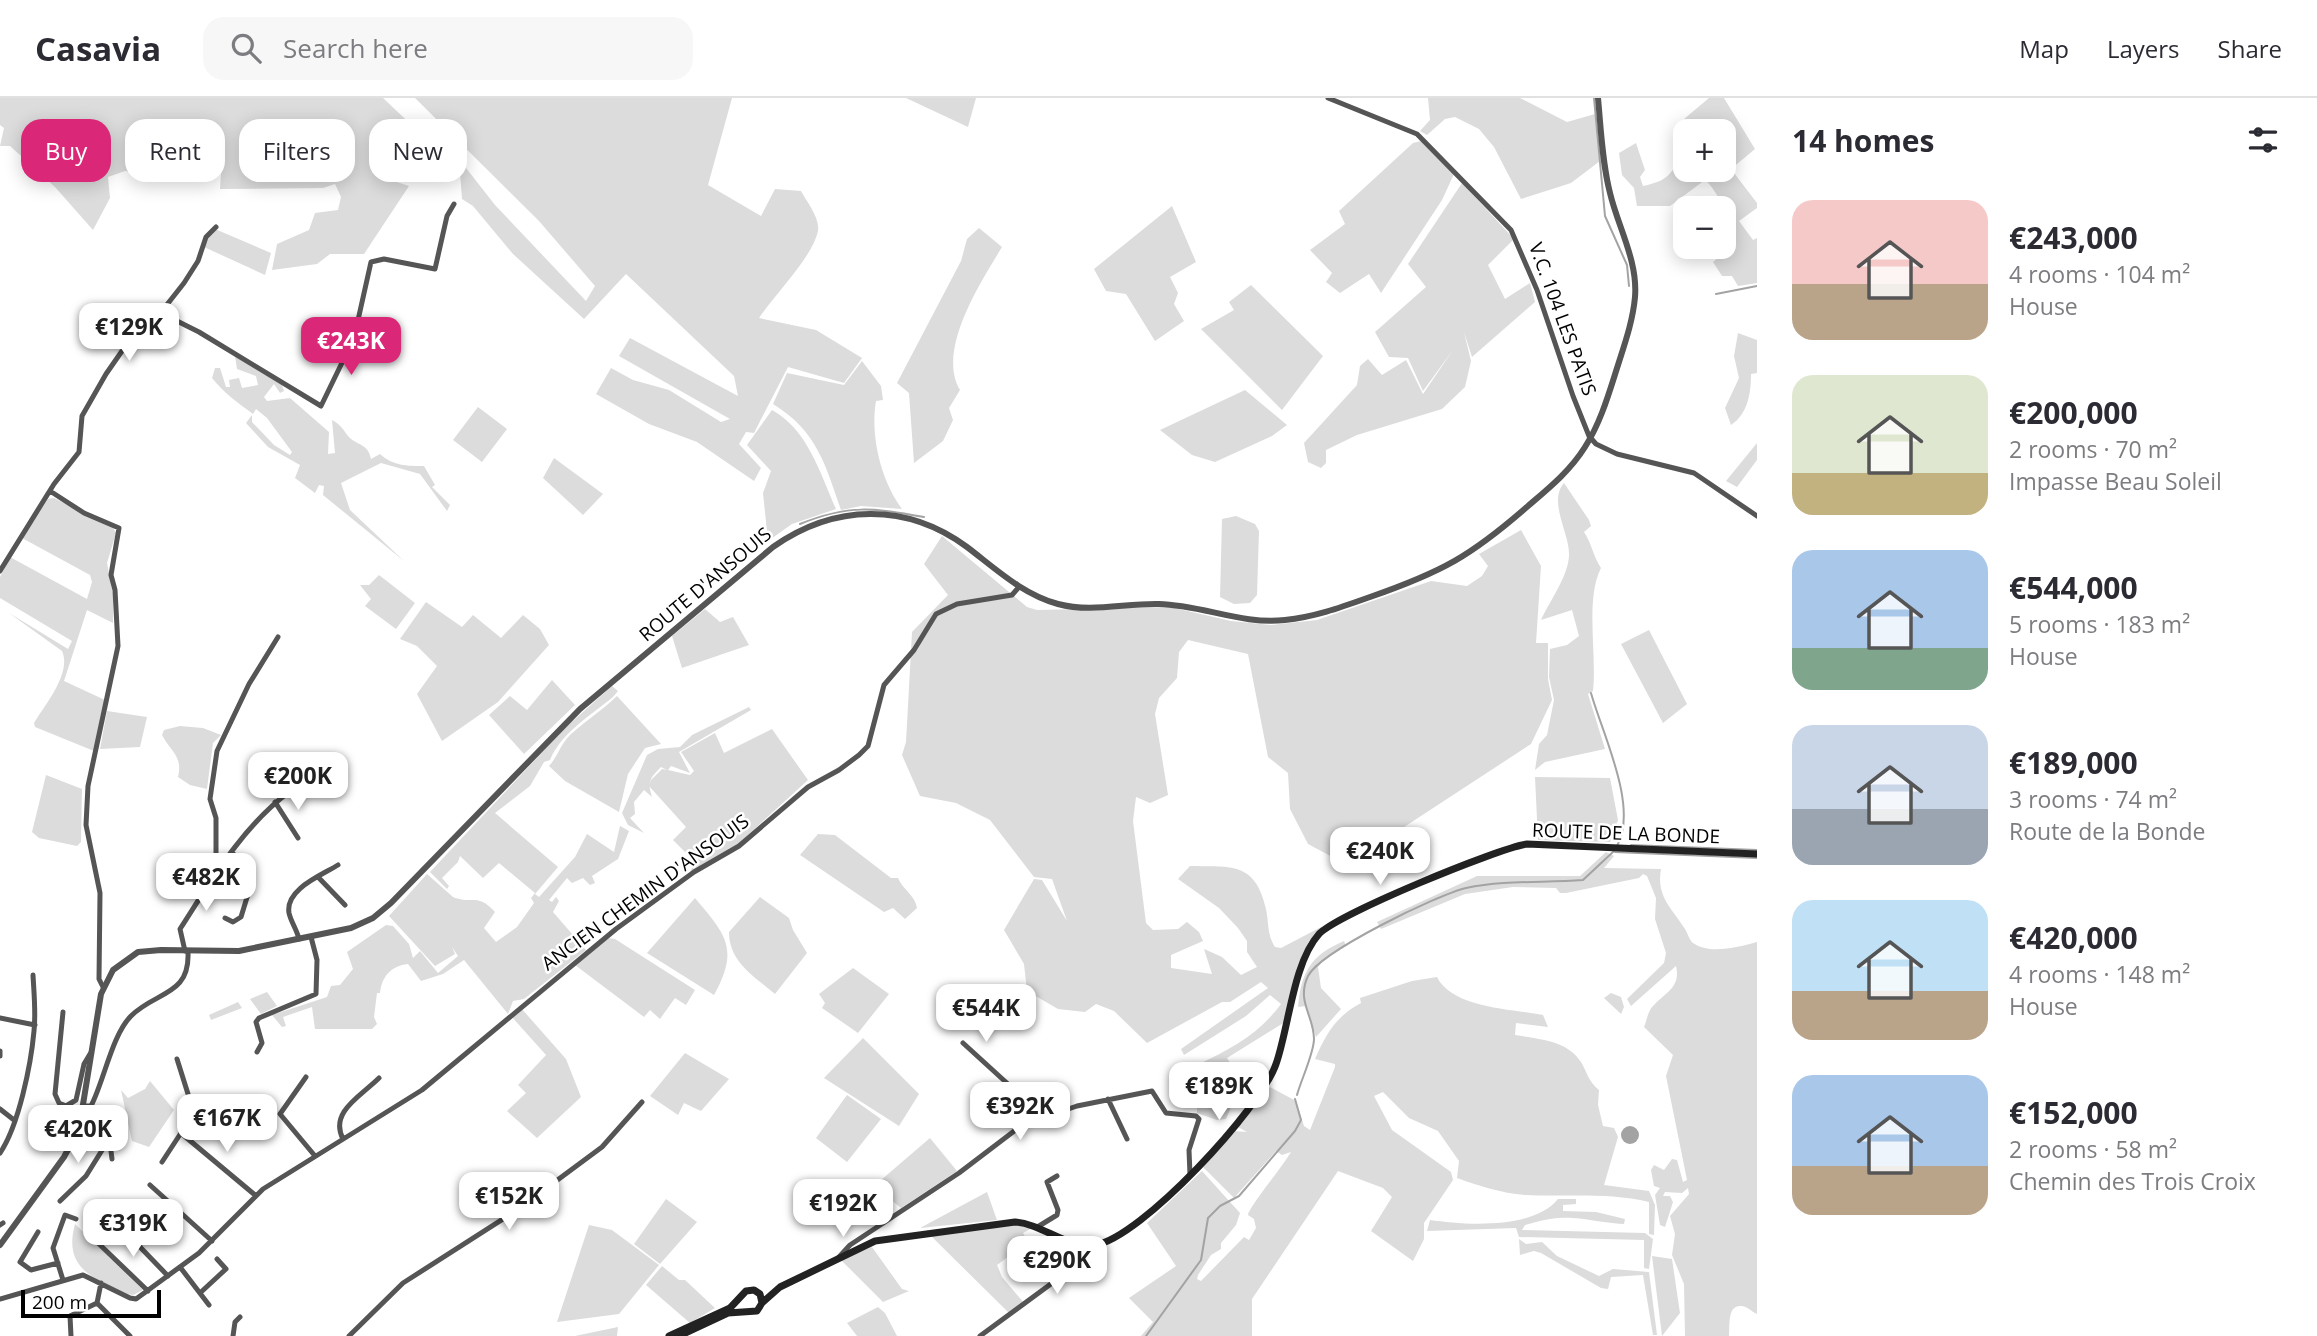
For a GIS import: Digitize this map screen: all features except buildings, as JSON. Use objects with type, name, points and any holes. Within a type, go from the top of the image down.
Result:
[{"type":"main road","name":"ROUTE DE LA BONDE","points":[[762,1303],[780,1287],[839,1257],[875,1241],[911,1234],[1015,1222],[1039,1226],[1073,1243],[1087,1245],[1096,1245],[1119,1235],[1147,1215],[1190,1175],[1267,1083],[1276,1065],[1308,952],[1328,927],[1517,846],[1540,843],[1757,853]]},
{"type":"main road","name":"ROUTE DE LA BONDE","points":[[757,1292],[780,1287]]},
{"type":"main road","points":[[669,1336],[730,1308],[746,1291],[757,1292],[762,1303],[757,1311],[729,1313],[679,1336]]},
{"type":"main road","points":[[740,1300],[745,1311]]},
{"type":"street","name":"V.C. 104 LES PATIS","points":[[1328,98],[1417,134],[1511,230],[1521,246],[1590,438]]},
{"type":"street","name":"ROUTE D'ANSOUIS","points":[[0,1245],[71,1146],[88,1106],[92,1050],[103,987],[121,962],[138,952],[239,951],[351,928],[379,914],[580,709],[773,547],[803,528],[847,514],[878,513],[912,519],[948,535],[1019,587],[1050,601],[1079,607],[1161,604],[1268,621],[1323,613],[1434,573],[1468,556],[1558,481],[1590,438],[1606,405],[1635,297],[1631,261],[1606,178],[1598,98]]},
{"type":"street","points":[[158,316],[180,322],[199,332],[321,406],[354,338],[371,262],[384,259],[435,269],[447,216],[454,204]]},
{"type":"street","points":[[0,571],[50,491],[79,452],[82,416],[106,374],[122,351],[158,316],[193,270],[206,237],[216,227]]},
{"type":"street","points":[[1590,438],[1617,454],[1694,473],[1757,516]]},
{"type":"street","points":[[50,491],[84,513],[119,528],[111,575],[115,590],[118,646],[88,786],[86,825],[100,893],[99,979],[103,987]]},
{"type":"street","name":"ANCIEN CHEMIN D'ANSOUIS","points":[[148,1291],[212,1241],[255,1195],[422,1090],[616,929],[694,872],[739,846],[808,787],[859,755],[867,746],[884,685],[909,658],[936,614],[957,604],[1012,595],[1019,587]]},
{"type":"street","points":[[216,874],[216,818],[210,799],[217,751],[249,684],[278,637]]},
{"type":"street","points":[[112,1159],[107,1120],[88,1106],[130,1016],[181,983],[188,970],[187,951],[180,929],[216,874],[262,813],[289,792]]},
{"type":"street","points":[[275,802],[298,838]]},
{"type":"street","points":[[225,918],[233,922],[241,917],[252,880],[248,864],[232,853]]},
{"type":"street","points":[[299,939],[288,911],[289,905],[298,890],[338,865]]},
{"type":"street","points":[[318,877],[345,905]]},
{"type":"street","points":[[257,1052],[262,1043],[256,1022],[259,1018],[316,994],[317,960],[310,937]]},
{"type":"street","points":[[0,1153],[14,1119],[35,1025],[33,975]]},
{"type":"street","points":[[63,1012],[55,1094],[59,1104],[66,1105],[76,1100],[84,1064],[92,1050]]},
{"type":"street","points":[[0,1018],[35,1025]]},
{"type":"street","points":[[962,1044],[1009,1085],[1015,1095],[1022,1125]]},
{"type":"street","points":[[162,1162],[182,1134],[194,1109],[177,1059]]},
{"type":"street","points":[[306,1077],[280,1114],[315,1156]]},
{"type":"street","points":[[343,1139],[337,1126],[339,1116],[379,1078]]},
{"type":"street","points":[[839,1257],[850,1245],[961,1171],[1022,1125],[1077,1105],[1152,1091],[1166,1113],[1199,1119],[1189,1150],[1190,1175]]},
{"type":"street","points":[[1108,1099],[1127,1139]]},
{"type":"street","points":[[349,1336],[403,1283],[517,1210],[602,1147],[642,1102]]},
{"type":"street","points":[[0,1109],[14,1119]]},
{"type":"street","points":[[182,1134],[255,1195]]},
{"type":"street","points":[[60,1201],[86,1176],[109,1139]]},
{"type":"street","points":[[1039,1226],[1057,1215],[1058,1210],[1047,1181],[1057,1176]]},
{"type":"street","points":[[150,1185],[212,1241]]},
{"type":"street","points":[[63,1280],[53,1248],[65,1215],[76,1219]]},
{"type":"street","points":[[124,1224],[141,1248],[168,1276]]},
{"type":"street","points":[[38,1232],[20,1262],[31,1270],[58,1263]]},
{"type":"street","points":[[0,1299],[83,1275],[130,1298],[136,1299],[148,1291],[97,1242]]},
{"type":"street","points":[[1087,1245],[1092,1253]]},
{"type":"street","points":[[980,1336],[1097,1250],[1096,1245]]},
{"type":"street","points":[[200,1293],[226,1269],[217,1259]]},
{"type":"street","points":[[180,1268],[209,1305]]},
{"type":"street","points":[[97,1303],[101,1283]]},
{"type":"street","points":[[71,1336],[69,1316],[97,1303]]},
{"type":"street","points":[[97,1303],[130,1336]]},
{"type":"street","points":[[233,1336],[235,1322],[240,1317]]},
{"type":"shaded area","points":[[0,98],[383,98],[405,119],[369,119],[369,182],[397,182],[409,186],[364,254],[330,254],[317,264],[272,270],[277,244],[309,230],[315,213],[338,210],[341,197],[335,184],[323,188],[220,189],[220,182],[225,182],[225,119],[125,119],[125,171],[111,176],[111,119],[21,119],[21,156],[10,146],[0,146],[4,128],[0,125]]},
{"type":"shaded area","points":[[415,98],[732,98],[708,185],[761,216],[775,189],[801,191],[818,226],[808,253],[759,318],[816,330],[862,358],[844,383],[788,367],[754,433],[746,432],[739,444],[761,468],[754,481],[697,442],[649,424],[596,394],[611,368],[633,380],[669,390],[721,422],[730,419],[619,356],[630,338],[738,396],[734,376],[626,274],[584,319],[513,254],[473,206],[462,199],[461,182],[467,182],[467,169],[495,205],[586,301],[595,286],[539,221],[467,150],[467,119],[436,119]]},
{"type":"shaded area","points":[[906,98],[976,98],[968,127]]},
{"type":"shaded area","points":[[1428,98],[1520,98],[1567,122],[1595,114],[1600,161],[1571,183],[1521,199],[1494,147],[1479,129],[1455,117],[1445,119],[1427,135],[1420,131],[1430,120]]},
{"type":"shaded area","points":[[1709,98],[1724,98],[1755,149],[1736,165],[1736,119],[1684,119]]},
{"type":"shaded area","points":[[1421,141],[1454,174],[1442,200],[1381,293],[1369,274],[1340,293],[1326,282],[1332,273],[1310,250],[1345,224],[1339,211],[1413,143]]},
{"type":"shaded area","points":[[1636,143],[1645,170],[1640,177],[1643,186],[1664,179],[1673,169],[1673,182],[1702,182],[1683,196],[1673,196],[1673,204],[1670,206],[1637,206],[1634,188],[1622,175],[1619,153]]},
{"type":"shaded area","points":[[1736,176],[1757,203],[1757,208],[1739,221],[1753,240],[1757,238],[1757,283],[1738,286],[1732,276],[1722,276],[1713,262],[1717,259],[1736,259],[1736,196],[1717,196],[1707,182],[1736,182]]},
{"type":"shaded area","points":[[50,182],[108,182],[110,198],[93,230]]},
{"type":"shaded area","points":[[1462,183],[1514,239],[1488,265],[1505,299],[1530,283],[1535,302],[1472,357],[1464,332],[1471,361],[1465,387],[1442,409],[1357,435],[1326,450],[1326,463],[1321,468],[1308,462],[1304,443],[1357,385],[1360,366],[1368,359],[1382,375],[1406,360],[1423,394],[1453,350],[1423,391],[1408,358],[1389,357],[1375,332],[1426,287],[1408,264]]},
{"type":"shaded area","points":[[1172,206],[1196,262],[1170,277],[1178,293],[1174,304],[1184,321],[1155,341],[1126,294],[1106,291],[1094,269]]},
{"type":"shaded area","points":[[979,228],[1002,247],[973,297],[957,336],[953,356],[954,374],[960,390],[949,408],[953,420],[943,441],[914,463],[909,393],[897,383],[961,261],[967,239]]},
{"type":"shaded area","points":[[215,229],[271,253],[265,275],[204,247],[207,238]]},
{"type":"shaded area","points":[[1251,285],[1323,356],[1282,410],[1201,329],[1234,310],[1229,302]]},
{"type":"shaded area","points":[[1738,333],[1757,340],[1757,373],[1751,374],[1745,409],[1731,425],[1725,408],[1739,378],[1734,356]]},
{"type":"shaded area","points":[[235,356],[282,385],[284,391],[280,393],[274,384],[264,397],[267,401],[290,398],[329,432],[328,454],[335,453],[332,420],[351,439],[365,447],[371,459],[380,454],[395,463],[424,466],[435,485],[432,487],[450,505],[447,511],[420,474],[381,463],[341,483],[350,510],[404,561],[323,495],[324,486],[319,485],[315,493],[295,478],[300,465],[268,447],[246,423],[252,415],[252,422],[274,445],[290,455],[292,452],[267,418],[256,409],[253,414],[212,378],[215,368],[220,368],[226,387],[230,387],[229,380],[239,378],[242,388],[258,385],[256,376],[237,369]]},
{"type":"shaded area","points":[[862,361],[881,386],[883,400],[876,401],[876,443],[888,485],[902,509],[861,506],[841,510],[824,463],[810,437],[788,414],[773,404],[787,373],[844,385]]},
{"type":"shaded area","points":[[1245,390],[1287,425],[1272,436],[1215,462],[1192,455],[1160,430]]},
{"type":"shaded area","points":[[478,407],[507,429],[482,462],[453,440]]},
{"type":"shaded area","points":[[772,410],[795,429],[804,441],[836,509],[792,524],[768,541],[763,493],[771,471],[747,445]]},
{"type":"shaded area","points":[[1757,443],[1757,460],[1737,487],[1726,481]]},
{"type":"shaded area","points":[[554,458],[603,494],[583,515],[543,478]]},
{"type":"shaded area","points":[[1564,483],[1589,520],[1591,526],[1584,532],[1601,568],[1596,581],[1592,611],[1593,691],[1588,694],[1605,749],[1545,762],[1535,770],[1539,744],[1547,735],[1554,700],[1549,677],[1550,649],[1567,645],[1579,636],[1572,610],[1541,620],[1563,579],[1568,561],[1568,545],[1558,499]]},
{"type":"shaded area","points":[[54,498],[112,526],[116,533],[107,563],[113,594],[113,623],[87,610],[64,681],[105,700],[94,751],[35,727],[34,723],[60,679],[64,660],[62,651],[9,613],[68,649],[72,641],[0,598],[0,577],[10,557],[87,599],[92,582],[90,575],[22,538],[48,499]]},
{"type":"shaded area","points":[[1236,516],[1255,524],[1259,531],[1257,595],[1250,603],[1234,604],[1220,597],[1222,519]]},
{"type":"shaded area","points":[[1521,530],[1541,566],[1536,643],[1548,643],[1548,679],[1552,700],[1531,744],[1369,850],[1336,859],[1308,844],[1290,809],[1288,773],[1268,757],[1248,654],[1188,640],[1179,652],[1177,678],[1159,698],[1155,714],[1168,795],[1150,803],[1136,797],[1133,821],[1146,923],[1153,930],[1178,929],[1187,922],[1199,932],[1203,941],[1171,955],[1171,968],[1212,974],[1204,949],[1222,957],[1241,975],[1257,967],[1247,952],[1247,941],[1238,928],[1219,908],[1178,879],[1190,866],[1205,866],[1239,870],[1255,882],[1266,909],[1269,933],[1275,947],[1281,948],[1323,926],[1309,941],[1285,1022],[1227,1058],[1239,1078],[1212,1089],[1213,1100],[1225,1098],[1232,1105],[1226,1119],[1217,1120],[1197,1113],[1197,1065],[1244,1040],[1281,1004],[1270,995],[1246,1016],[1184,1055],[1181,1049],[1268,988],[1261,982],[1230,1002],[1222,1002],[1147,1043],[1114,1011],[1096,1004],[1085,1012],[1058,1009],[1027,991],[1024,964],[1004,930],[1034,879],[1042,880],[1067,921],[1052,879],[1034,877],[990,820],[956,803],[920,796],[902,755],[906,742],[912,632],[948,595],[924,564],[942,536],[1027,607],[1037,610],[1170,607],[1231,621],[1271,625],[1317,620],[1431,581],[1467,586],[1482,576],[1488,566],[1479,554]]},
{"type":"shaded area","points":[[379,575],[415,603],[396,629],[365,606],[371,599],[360,585],[369,585]]},
{"type":"shaded area","points":[[426,602],[462,627],[473,615],[501,638],[523,615],[540,629],[549,645],[498,702],[442,741],[417,694],[437,666],[417,646],[400,639]]},
{"type":"shaded area","points":[[705,609],[720,622],[733,617],[749,645],[682,668],[672,636]]},
{"type":"shaded area","points":[[1649,630],[1687,704],[1663,723],[1621,644]]},
{"type":"shaded area","points":[[552,680],[575,705],[524,754],[489,715],[510,696],[527,710]]},
{"type":"shaded area","points":[[612,686],[618,691],[613,697],[561,741],[530,786],[495,813],[558,867],[535,894],[539,897],[575,857],[587,834],[614,852],[620,826],[629,831],[618,859],[592,876],[595,883],[590,885],[583,878],[572,883],[567,878],[549,900],[552,902],[556,897],[559,901],[553,912],[586,950],[524,999],[513,1001],[508,1014],[464,960],[443,974],[421,981],[408,964],[392,970],[385,977],[380,993],[377,993],[374,1017],[377,1024],[372,1029],[315,1029],[312,1007],[283,1017],[286,1026],[282,1027],[272,1015],[327,997],[331,986],[340,985],[353,969],[347,952],[386,925],[393,926],[409,944],[413,958],[420,951],[438,973],[458,956],[452,947],[455,954],[435,966],[389,916],[427,874],[453,897],[484,902],[489,906],[495,912],[484,928],[496,942],[517,927],[534,903],[531,898],[535,893],[499,863],[483,878],[460,856],[458,862],[442,878],[449,886],[447,889],[430,872],[565,728]]},
{"type":"shaded area","points":[[617,696],[661,744],[645,748],[628,774],[619,812],[565,781],[549,766],[570,735]]},
{"type":"shaded area","points":[[749,707],[751,710],[679,752],[690,773],[671,766],[668,770],[690,775],[694,771],[681,752],[715,733],[724,753],[772,729],[808,780],[739,843],[690,872],[695,862],[673,840],[686,827],[650,787],[652,797],[644,790],[634,802],[635,814],[630,818],[644,833],[628,825],[622,813],[647,755],[658,749],[680,747],[692,735]],"holes":[[[661,767],[667,770],[662,769],[650,784],[650,780]]]},
{"type":"shaded area","points":[[107,711],[147,717],[140,747],[100,749]]},
{"type":"shaded area","points":[[180,726],[203,728],[221,735],[213,743],[207,789],[190,785],[178,777],[178,759],[162,735],[164,730]]},
{"type":"shaded area","points":[[46,775],[82,789],[81,842],[77,846],[39,838],[32,832]]},
{"type":"shaded area","points":[[1535,777],[1610,778],[1618,820],[1610,842],[1538,840]]},
{"type":"shaded area","points":[[818,834],[835,835],[891,878],[898,878],[917,908],[905,919],[893,908],[884,912],[800,855]]},
{"type":"shaded area","points":[[1606,852],[1614,856],[1604,868],[1661,869],[1661,887],[1666,902],[1693,943],[1707,949],[1716,949],[1757,942],[1757,1314],[1743,1306],[1733,1309],[1729,1336],[1685,1336],[1684,1284],[1672,1255],[1675,1234],[1670,1216],[1689,1194],[1688,1188],[1682,1193],[1665,1192],[1663,1196],[1670,1196],[1673,1202],[1665,1227],[1660,1225],[1655,1195],[1660,1188],[1654,1186],[1651,1170],[1654,1165],[1664,1170],[1672,1159],[1677,1160],[1683,1182],[1687,1180],[1666,1076],[1673,1055],[1644,1027],[1652,1007],[1674,984],[1676,966],[1631,1006],[1627,999],[1664,963],[1666,953],[1655,919],[1656,898],[1647,876],[1643,874],[1639,878],[1566,893],[1560,893],[1556,888],[1513,887],[1465,894],[1381,929],[1377,922],[1477,876],[1580,876]]},
{"type":"shaded area","points":[[760,897],[789,918],[807,953],[775,994],[744,968],[730,943],[729,932]]},
{"type":"shaded area","points":[[695,898],[722,933],[726,944],[726,966],[714,995],[647,953]]},
{"type":"shaded area","points":[[608,938],[615,939],[695,990],[686,1005],[675,998],[660,1019],[650,1010],[644,1017],[575,965]]},
{"type":"shaded area","points":[[1344,941],[1346,946],[1325,958],[1318,967],[1321,988],[1341,1009],[1316,1037],[1306,1006],[1298,1007],[1302,984],[1305,974],[1316,959],[1323,952]]},
{"type":"shaded area","points":[[853,968],[889,994],[858,1033],[822,1008],[825,1003],[819,994]]},
{"type":"shaded area","points":[[1437,977],[1445,987],[1469,1001],[1543,1015],[1548,1027],[1516,1023],[1515,1035],[1560,1045],[1581,1062],[1590,1080],[1599,1090],[1598,1105],[1603,1126],[1614,1128],[1618,1137],[1604,1185],[1649,1191],[1655,1205],[1654,1235],[1649,1234],[1649,1202],[1603,1196],[1516,1194],[1457,1178],[1459,1161],[1438,1131],[1409,1118],[1383,1092],[1374,1096],[1392,1130],[1451,1172],[1453,1180],[1424,1223],[1424,1239],[1413,1261],[1371,1231],[1392,1197],[1383,1188],[1338,1171],[1252,1299],[1252,1336],[1141,1336],[1153,1322],[1129,1298],[1176,1266],[1147,1223],[1202,1171],[1240,1213],[1236,1225],[1221,1243],[1221,1249],[1211,1255],[1198,1275],[1197,1279],[1201,1281],[1244,1237],[1249,1240],[1256,1228],[1254,1219],[1248,1215],[1291,1152],[1282,1155],[1276,1151],[1234,1198],[1203,1167],[1234,1131],[1247,1132],[1238,1127],[1240,1123],[1270,1087],[1296,1101],[1304,1126],[1310,1130],[1335,1067],[1335,1064],[1315,1059],[1333,1026],[1361,1003],[1360,998],[1412,981]]},
{"type":"shaded area","points":[[267,992],[277,1006],[261,1014],[250,999]]},
{"type":"shaded area","points":[[1611,993],[1621,997],[1624,1007],[1621,1014],[1604,998]]},
{"type":"shaded area","points":[[238,1002],[242,1008],[211,1020],[209,1015]]},
{"type":"shaded area","points":[[521,1008],[566,1059],[581,1097],[537,1138],[507,1111],[526,1093],[518,1085],[546,1055],[511,1016]]},
{"type":"shaded area","points":[[863,1038],[919,1094],[899,1126],[824,1078]]},
{"type":"shaded area","points":[[685,1053],[729,1079],[701,1111],[684,1103],[678,1115],[650,1096]]},
{"type":"shaded area","points":[[150,1081],[174,1110],[149,1147],[132,1141],[121,1090],[128,1098],[145,1089]]},
{"type":"shaded area","points":[[847,1095],[881,1119],[847,1162],[816,1138]]},
{"type":"shaded area","points":[[1630,1126],[1636,1129],[1639,1135],[1636,1141],[1630,1144],[1624,1141],[1621,1135],[1624,1129]]},
{"type":"shaded area","points":[[930,1138],[957,1171],[901,1208],[874,1186]]},
{"type":"shaded area","points":[[987,1192],[997,1220],[920,1228]]},
{"type":"shaded area","points":[[666,1199],[697,1222],[660,1264],[634,1244]]},
{"type":"shaded area","points":[[1558,1199],[1576,1199],[1576,1204],[1563,1205],[1563,1211],[1596,1212],[1625,1219],[1624,1224],[1565,1218],[1525,1225],[1522,1230],[1645,1233],[1653,1239],[1649,1269],[1644,1268],[1644,1240],[1519,1237],[1516,1228],[1427,1231],[1430,1220],[1479,1224],[1515,1221],[1547,1209]]},
{"type":"shaded area","points":[[75,1224],[143,1290],[133,1295],[127,1294],[83,1270],[73,1251]]},
{"type":"shaded area","points":[[1016,1224],[1034,1227],[1023,1233],[1028,1242],[997,1265],[1002,1277],[1024,1303],[1009,1313],[929,1234]]},
{"type":"shaded area","points":[[589,1225],[612,1230],[659,1265],[619,1314],[557,1322]]},
{"type":"shaded area","points":[[1519,1239],[1526,1244],[1542,1242],[1557,1256],[1599,1276],[1613,1269],[1649,1272],[1657,1335],[1653,1335],[1643,1275],[1611,1277],[1608,1289],[1601,1288],[1541,1253],[1534,1251],[1520,1255]]},
{"type":"shaded area","points":[[872,1247],[902,1289],[909,1291],[883,1302],[841,1260]]},
{"type":"shaded area","points":[[1652,1256],[1672,1259],[1680,1313],[1662,1336]]},
{"type":"shaded area","points":[[662,1266],[679,1280],[685,1280],[715,1308],[690,1323],[646,1285]]},
{"type":"shaded area","points":[[878,1307],[885,1313],[897,1336],[857,1336],[847,1323]]},
{"type":"shaded area","points":[[618,1327],[617,1336],[575,1336]]},
{"type":"waterway","points":[[1594,98],[1605,216],[1627,265],[1629,286]]},
{"type":"waterway","points":[[1716,294],[1757,286]]},
{"type":"waterway","points":[[800,524],[833,513],[862,510],[890,511],[924,517]]},
{"type":"waterway","points":[[1591,693],[1621,791],[1623,830],[1617,846]]},
{"type":"waterway","points":[[1631,845],[1757,850]]},
{"type":"waterway","points":[[1297,1095],[1314,1039],[1305,1001],[1305,985],[1317,965],[1381,925],[1451,893],[1495,884],[1583,880],[1614,851]]},
{"type":"waterway","points":[[1615,852],[1757,858]]},
{"type":"waterway","points":[[1146,1336],[1201,1260],[1208,1218],[1220,1206],[1239,1196],[1295,1131],[1301,1120],[1295,1099]]}]
